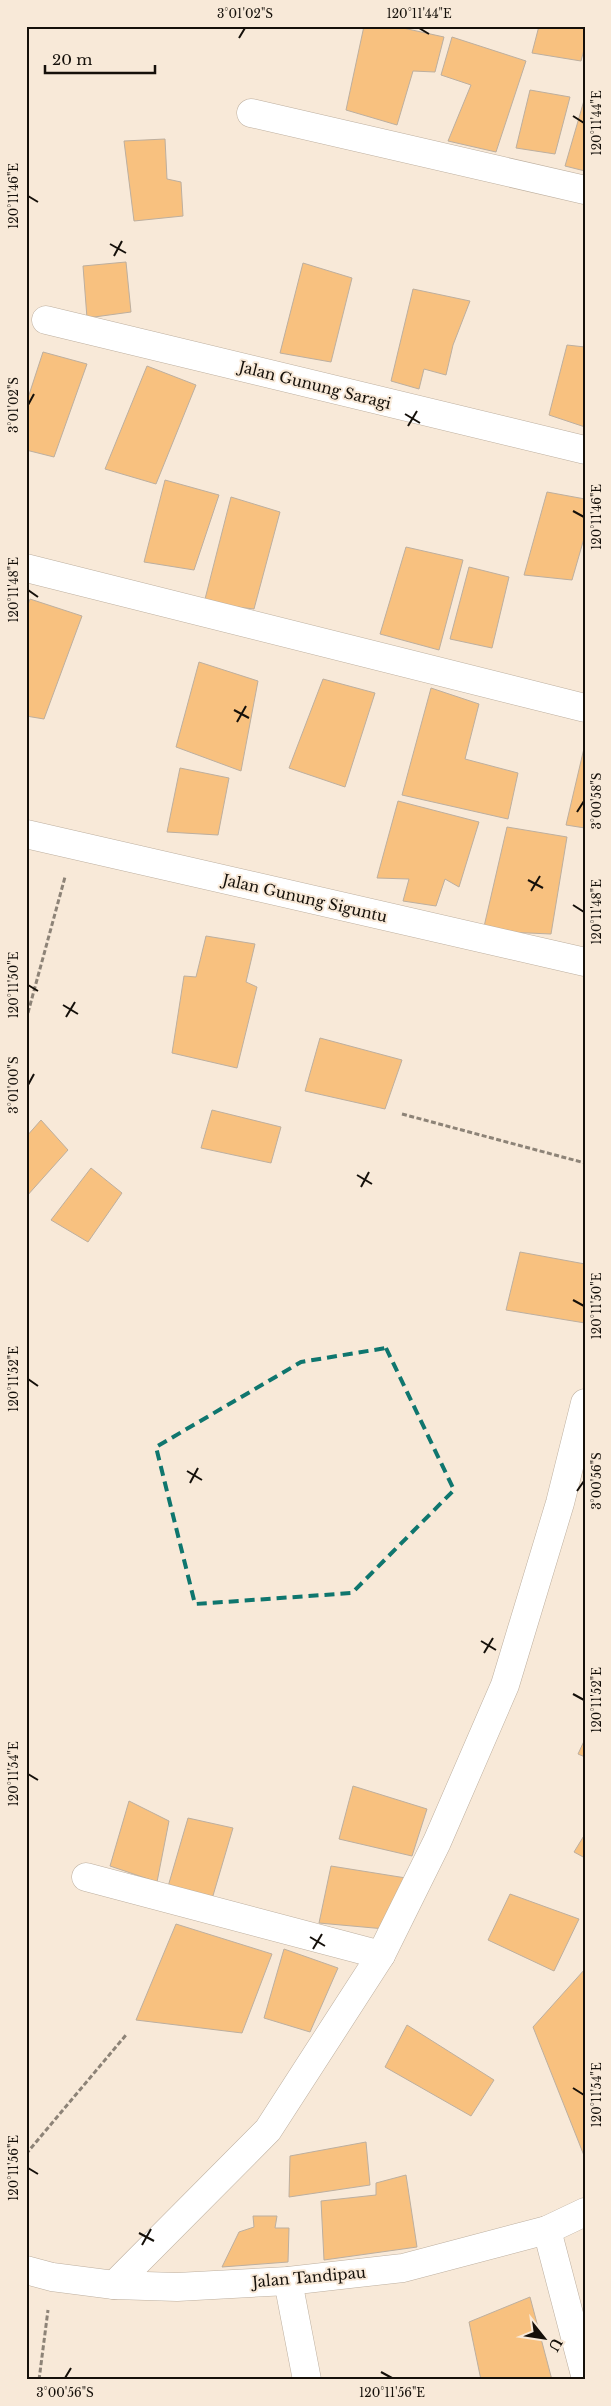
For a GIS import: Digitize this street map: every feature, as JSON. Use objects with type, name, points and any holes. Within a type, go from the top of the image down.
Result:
[{"type":"street","points":[[251,113],[585,190]]},
{"type":"street","name":"Jalan Gunung Saragi","points":[[46,320],[585,450]]},
{"type":"street","points":[[26,568],[585,708]]},
{"type":"street","name":"Jalan Gunung Siguntu","points":[[26,834],[585,962]]},
{"type":"street","points":[[114,2285],[268,2130],[381,1955],[437,1842],[505,1685],[560,1503],[585,1402]]},
{"type":"street","points":[[86,1877],[381,1955]]},
{"type":"street","name":"Jalan Tandipau","points":[[26,2270],[52,2277],[114,2285],[177,2287],[288,2281],[403,2268],[548,2230],[585,2212]]},
{"type":"street","points":[[548,2230],[585,2375]]},
{"type":"street","points":[[288,2281],[307,2380]]},
{"type":"path","points":[[26,1020],[74,845]]},
{"type":"path","points":[[402,1114],[585,1163]]},
{"type":"path","points":[[26,2154],[126,2035]]},
{"type":"path","points":[[39,2380],[52,2277]]},
{"type":"highlighted area","points":[[386,1348],[454,1490],[352,1593],[195,1604],[156,1447],[301,1362]]},
{"type":"building","points":[[364,26],[394,26],[444,37],[435,72],[413,71],[397,125],[346,110]]},
{"type":"building","points":[[539,26],[585,26],[585,46],[581,61],[532,53]]},
{"type":"building","points":[[452,37],[526,61],[496,152],[448,141],[471,85],[441,75]]},
{"type":"building","points":[[530,90],[570,97],[555,154],[516,148]]},
{"type":"building","points":[[585,97],[585,171],[565,166]]},
{"type":"building","points":[[165,139],[167,179],[181,182],[183,216],[134,221],[124,141]]},
{"type":"building","points":[[126,262],[131,312],[87,318],[83,266]]},
{"type":"building","points":[[303,263],[352,278],[331,362],[280,353]]},
{"type":"building","points":[[413,289],[470,301],[453,345],[446,375],[424,369],[419,389],[391,381]]},
{"type":"building","points":[[567,345],[585,347],[585,427],[549,415]]},
{"type":"building","points":[[43,352],[87,364],[54,457],[26,450],[26,404]]},
{"type":"building","points":[[147,366],[196,385],[156,484],[105,469]]},
{"type":"building","points":[[165,480],[219,495],[194,570],[144,562]]},
{"type":"building","points":[[547,492],[585,499],[585,535],[572,580],[524,575]]},
{"type":"building","points":[[231,497],[280,512],[254,609],[204,603]]},
{"type":"building","points":[[406,547],[463,560],[439,650],[380,634]]},
{"type":"building","points":[[469,567],[509,577],[492,648],[450,639]]},
{"type":"building","points":[[30,599],[82,616],[44,719],[26,716],[26,611]]},
{"type":"building","points":[[199,662],[258,681],[241,771],[176,747]]},
{"type":"building","points":[[323,679],[375,693],[345,787],[289,768]]},
{"type":"building","points":[[431,688],[479,704],[465,759],[518,773],[508,819],[402,795]]},
{"type":"building","points":[[585,744],[585,828],[566,825]]},
{"type":"building","points":[[180,768],[229,778],[218,835],[167,832]]},
{"type":"building","points":[[398,801],[479,822],[459,887],[445,879],[436,906],[403,901],[409,879],[377,878]]},
{"type":"building","points":[[507,827],[567,837],[551,934],[483,931]]},
{"type":"building","points":[[206,936],[255,944],[246,982],[257,987],[237,1068],[172,1053],[184,976],[196,977]]},
{"type":"building","points":[[320,1038],[402,1060],[385,1109],[305,1091]]},
{"type":"building","points":[[212,1110],[281,1127],[271,1163],[201,1148]]},
{"type":"building","points":[[41,1120],[68,1150],[26,1197],[26,1137]]},
{"type":"building","points":[[91,1168],[122,1193],[88,1242],[51,1220]]},
{"type":"building","points":[[520,1252],[585,1264],[585,1323],[506,1310]]},
{"type":"building","points":[[585,1739],[585,1757],[578,1754]]},
{"type":"building","points":[[353,1786],[427,1809],[412,1856],[339,1839]]},
{"type":"building","points":[[129,1801],[169,1821],[157,1882],[110,1866]]},
{"type":"building","points":[[188,1818],[233,1828],[212,1899],[167,1890]]},
{"type":"building","points":[[585,1834],[585,1858],[574,1852]]},
{"type":"building","points":[[331,1866],[406,1878],[385,1929],[319,1923]]},
{"type":"building","points":[[510,1894],[579,1919],[554,1971],[488,1940]]},
{"type":"building","points":[[176,1924],[272,1954],[242,2033],[136,2020]]},
{"type":"building","points":[[284,1949],[338,1968],[310,2032],[264,2018]]},
{"type":"building","points":[[585,1969],[585,2158],[533,2027]]},
{"type":"building","points":[[407,2025],[494,2080],[471,2116],[385,2067]]},
{"type":"building","points":[[366,2142],[370,2185],[289,2197],[290,2156]]},
{"type":"building","points":[[406,2175],[417,2247],[324,2260],[321,2201],[376,2195],[376,2183]]},
{"type":"building","points":[[253,2216],[277,2216],[275,2228],[289,2228],[288,2262],[222,2267],[239,2232],[254,2227]]},
{"type":"building","points":[[530,2297],[552,2380],[481,2380],[469,2322]]}]
